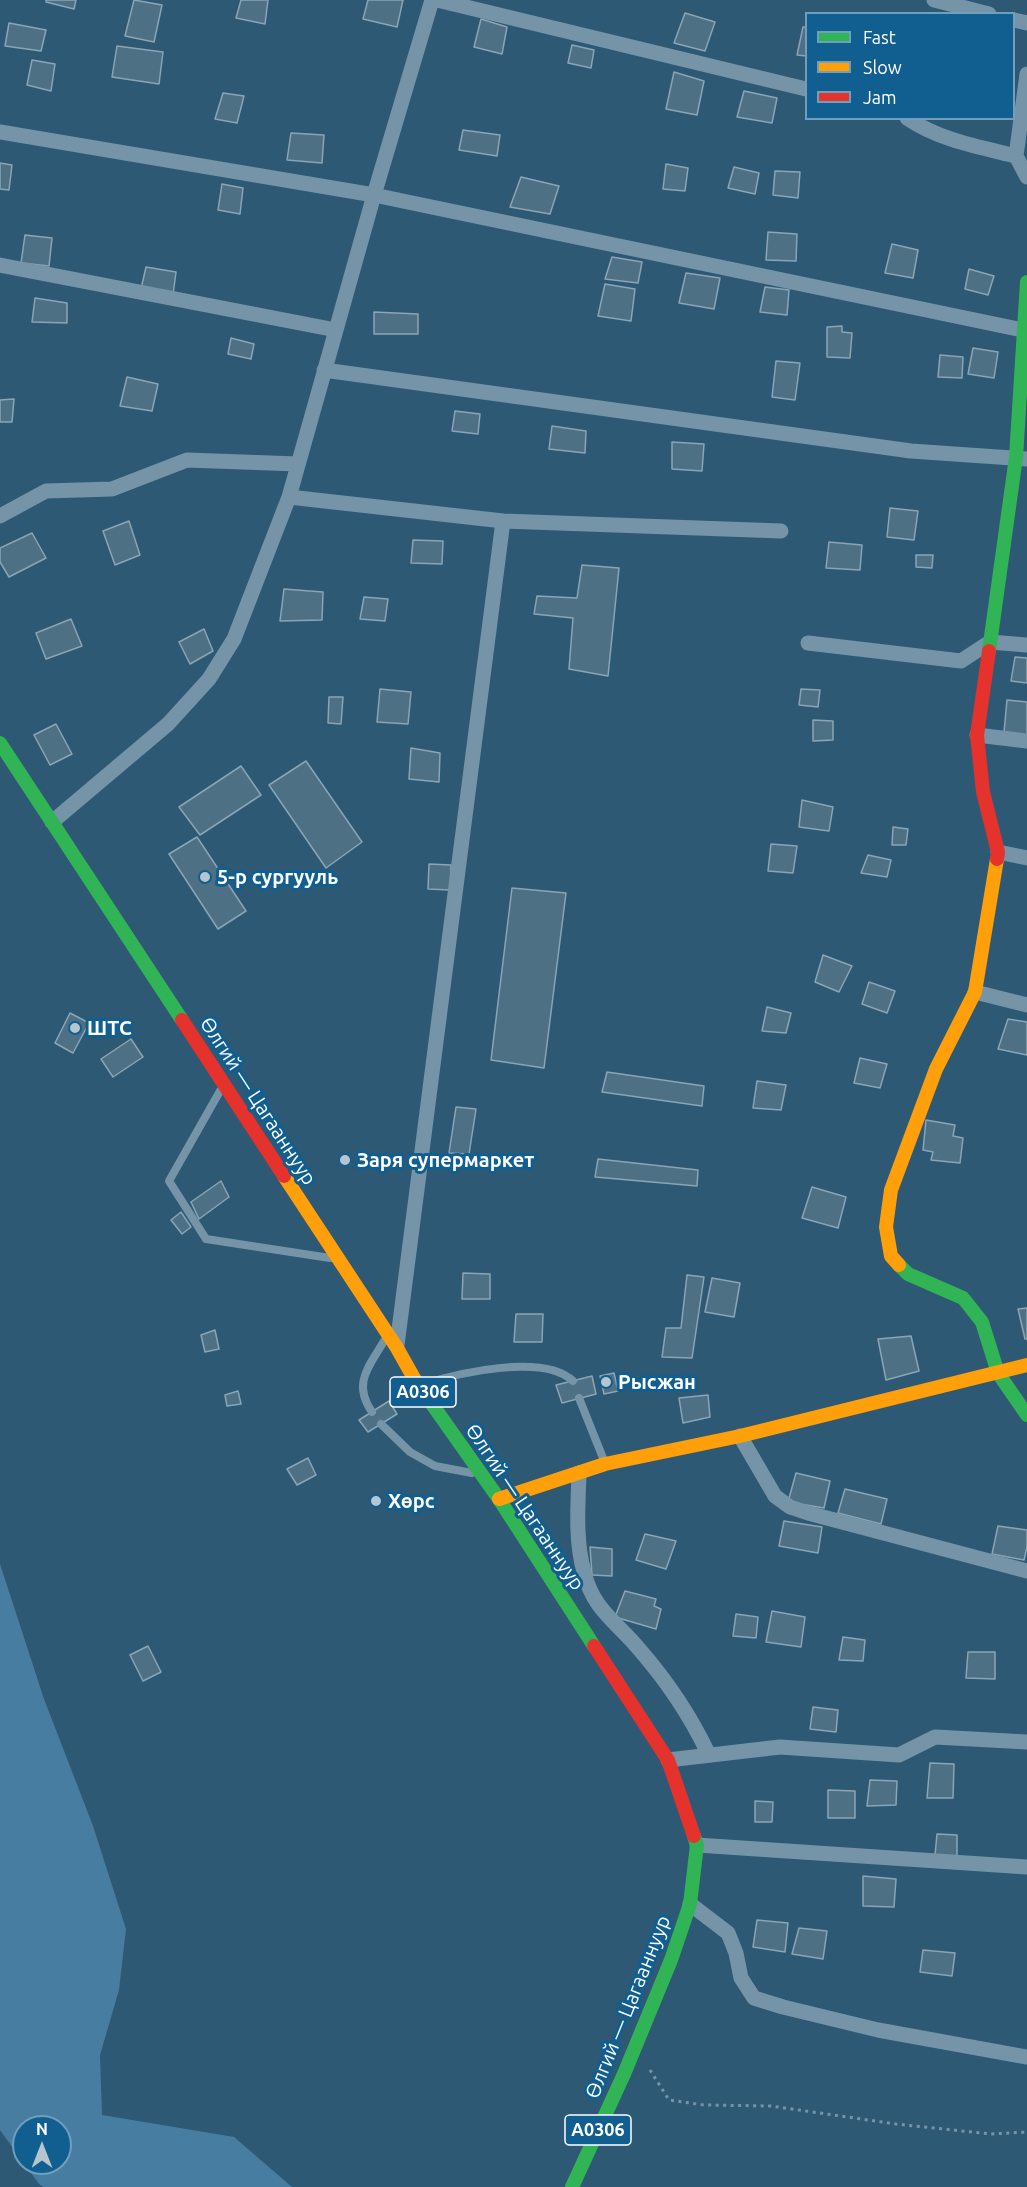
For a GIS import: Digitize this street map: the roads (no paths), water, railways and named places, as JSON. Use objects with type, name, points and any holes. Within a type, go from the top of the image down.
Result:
[{"type":"main road","points":[[1027,282],[1021,458],[977,735],[983,792],[998,852],[975,992],[936,1069],[891,1190],[886,1227],[891,1256],[908,1274],[963,1298],[970,1306],[982,1322],[998,1373],[1027,1415]]},
{"type":"main road","name":"Өлгий — Цагааннуур","points":[[0,743],[397,1348],[419,1386],[499,1499],[668,1760],[697,1845],[690,1904],[672,1960],[624,2074],[572,2187]]},
{"type":"main road","points":[[499,1499],[605,1464],[740,1436],[1027,1365]]},
{"type":"street","points":[[52,822],[168,724],[209,679],[234,639],[289,497],[374,195],[432,0]]},
{"type":"street","points":[[436,0],[805,89]]},
{"type":"street","points":[[934,0],[981,12]]},
{"type":"street","points":[[1027,74],[1016,156],[1027,177]]},
{"type":"street","points":[[911,120],[920,127],[946,138],[1016,156]]},
{"type":"street","points":[[0,132],[374,195],[1026,331]]},
{"type":"street","points":[[0,265],[336,330]]},
{"type":"street","points":[[324,370],[911,451],[1021,458]]},
{"type":"street","points":[[0,516],[46,491],[112,489],[187,460],[298,464]]},
{"type":"street","points":[[289,497],[503,521],[781,531]]},
{"type":"street","points":[[397,1348],[503,521]]},
{"type":"street","points":[[808,643],[961,661],[990,642],[1027,645]]},
{"type":"street","points":[[977,735],[1027,741]]},
{"type":"street","points":[[998,852],[1027,858]]},
{"type":"street","points":[[975,992],[1027,1005]]},
{"type":"street","points":[[740,1436],[775,1497],[790,1507],[1027,1571]]},
{"type":"street","points":[[579,1473],[578,1542],[584,1574],[592,1593],[608,1618],[638,1647],[669,1687],[696,1728],[709,1755]]},
{"type":"street","points":[[668,1760],[780,1747],[899,1755],[935,1737],[1027,1742]]},
{"type":"street","points":[[697,1845],[1027,1868]]},
{"type":"street","points":[[690,1904],[728,1933],[736,1953],[741,1978],[754,1998],[878,2030],[1027,2057]]},
{"type":"lane","points":[[224,1084],[169,1181],[206,1239],[339,1259]]},
{"type":"lane","points":[[372,1412],[364,1401],[361,1387],[364,1375],[387,1334]]},
{"type":"lane","points":[[419,1386],[457,1374],[506,1368],[545,1368],[565,1373],[573,1381]]},
{"type":"lane","points":[[579,1398],[605,1464]]},
{"type":"lane","points":[[381,1424],[410,1452],[435,1466],[481,1475]]},
{"type":"water","points":[[0,1564],[44,1699],[93,1826],[126,1929],[119,1990],[100,2055],[102,2115],[234,2137],[292,2187],[43,2187],[32,2175],[72,2175],[72,2115],[12,2115],[12,2147],[0,2130]]},
{"type":"place","name":"5-р сургууль","points":[[205,877]]},
{"type":"place","name":"ШТС","points":[[75,1028]]},
{"type":"place","name":"Заря супермаркет","points":[[345,1160]]},
{"type":"place","name":"Рысжан","points":[[606,1382]]},
{"type":"place","name":"Хөрс","points":[[376,1501]]}]
